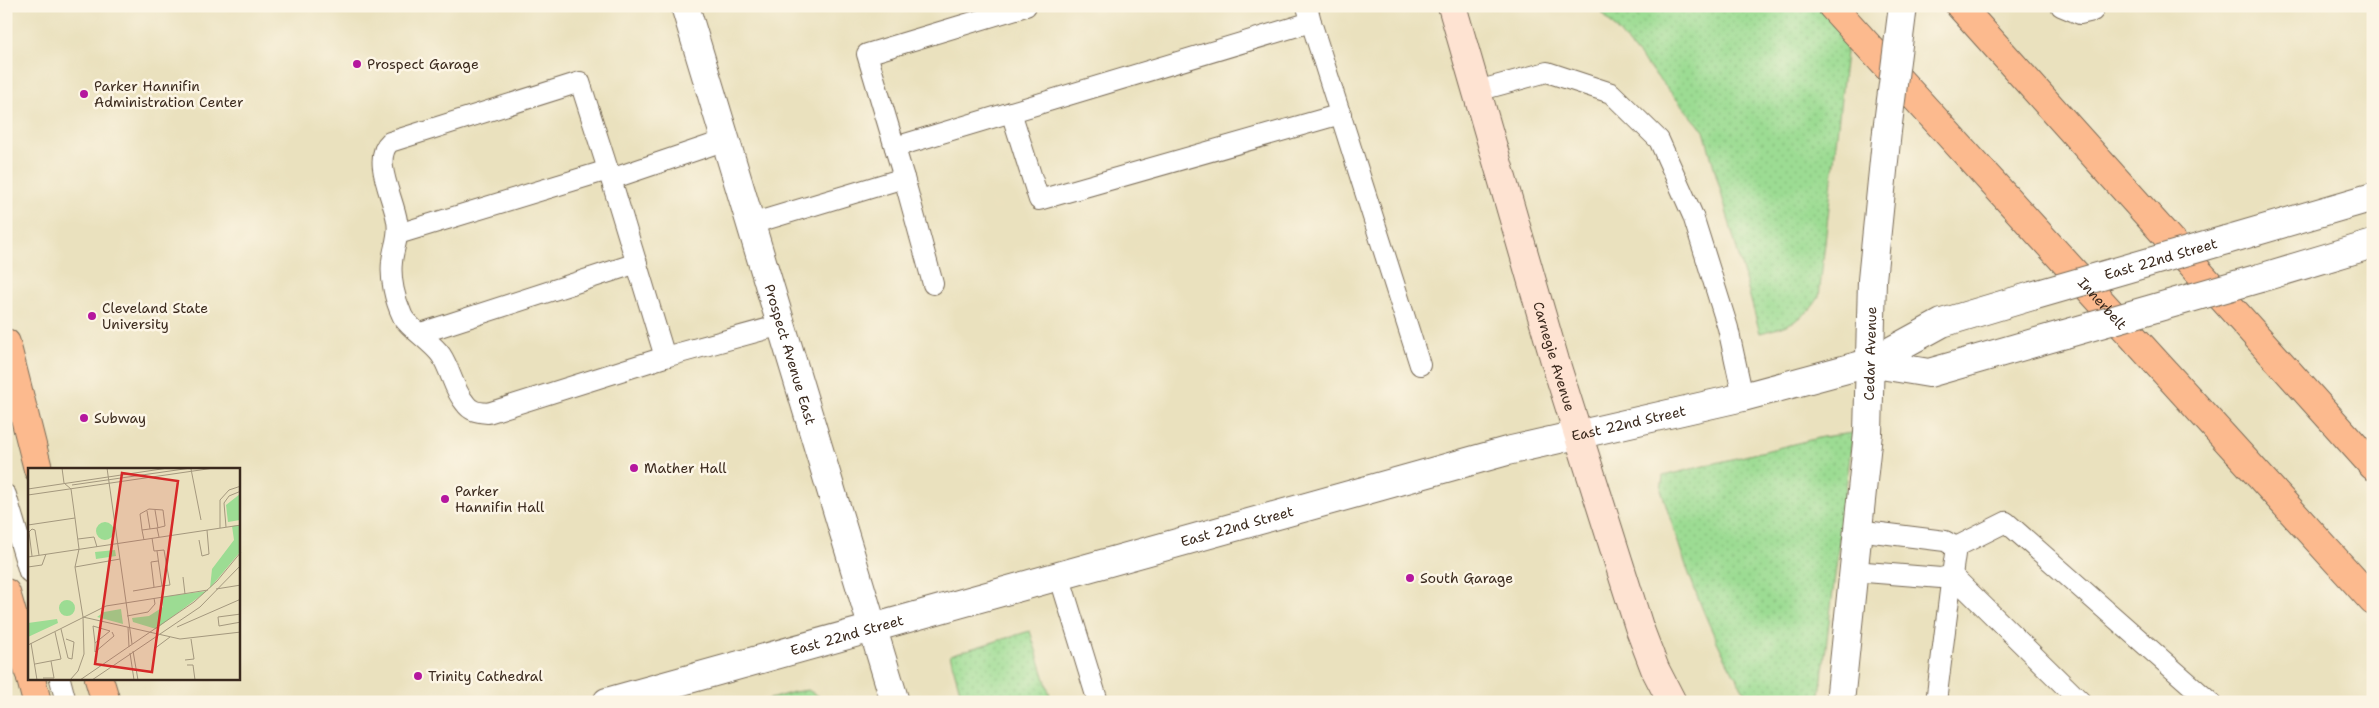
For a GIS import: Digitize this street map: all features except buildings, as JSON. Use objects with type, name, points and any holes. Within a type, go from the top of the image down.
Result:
[{"type":"main road","name":"Carnegie Avenue","points":[[1452,6],[1578,433],[1639,627],[1655,668],[1672,702]]},
{"type":"main road","name":"Innerbelt","points":[[1832,6],[2373,601]]},
{"type":"main road","points":[[1960,6],[2373,466]]},
{"type":"main road","points":[[6,343],[38,468]]},
{"type":"main road","points":[[6,593],[28,669]]},
{"type":"main road","points":[[31,680],[37,702]]},
{"type":"main road","points":[[99,680],[106,702]]},
{"type":"street","name":"Prospect Avenue East","points":[[685,6],[895,702]]},
{"type":"street","name":"Cedar Avenue","points":[[1840,702],[1868,433],[1872,280],[1887,131],[1903,6]]},
{"type":"street","name":"East 22nd Street","points":[[608,702],[1059,574],[1507,450],[1743,397],[1869,363],[1942,322],[2373,197]]},
{"type":"street","name":"East 22nd Street","points":[[1869,363],[1929,373],[2373,244]]},
{"type":"lane","points":[[933,284],[895,146],[867,54],[1026,6]]},
{"type":"lane","points":[[2061,6],[2080,14],[2093,11]]},
{"type":"lane","points":[[895,146],[1011,112],[1309,14],[1420,365]]},
{"type":"lane","points":[[1477,91],[1547,72],[1611,93],[1658,140],[1693,216],[1728,328],[1743,397]]},
{"type":"lane","points":[[665,356],[580,82],[390,142],[385,146],[382,163],[397,221],[398,234],[392,261],[392,277],[402,316],[409,325],[421,333],[442,357],[453,384],[465,404],[473,411],[488,413],[665,356],[782,325]]},
{"type":"lane","points":[[1011,112],[1039,200],[1341,114]]},
{"type":"lane","points":[[398,234],[726,140]]},
{"type":"lane","points":[[751,224],[904,178]]},
{"type":"lane","points":[[421,333],[637,263]]},
{"type":"lane","points":[[6,495],[28,569]]},
{"type":"lane","points":[[1956,548],[2006,522],[2210,702]]},
{"type":"lane","points":[[1857,530],[1945,541],[1956,548]]},
{"type":"lane","points":[[1936,702],[1956,548]]},
{"type":"lane","points":[[1853,571],[1941,578],[1952,575]]},
{"type":"lane","points":[[1059,574],[1098,702]]},
{"type":"lane","points":[[1952,575],[2081,702]]},
{"type":"lane","points":[[60,680],[66,702]]},
{"type":"green space","points":[[1596,6],[1832,6],[1849,26],[1819,297],[1814,305],[1801,317],[1786,325],[1760,333],[1704,131]]},
{"type":"green space","points":[[1853,433],[1819,702],[1751,702],[1735,677],[1698,599],[1661,490],[1663,476],[1822,437]]},
{"type":"green space","points":[[1030,631],[1052,702],[963,702],[950,655]]},
{"type":"green space","points":[[808,690],[823,699],[824,702],[760,702],[794,692]]},
{"type":"place","name":"Prospect Garage","points":[[357,64]]},
{"type":"place","name":"Parker Hannifin Administration Center","points":[[84,94]]},
{"type":"place","name":"Cleveland State University","points":[[92,316]]},
{"type":"place","name":"Subway","points":[[84,418]]},
{"type":"place","name":"Mather Hall","points":[[634,468]]},
{"type":"place","name":"Parker Hannifin Hall","points":[[445,499]]},
{"type":"place","name":"South Garage","points":[[1410,578]]},
{"type":"place","name":"Trinity Cathedral","points":[[418,676]]}]
